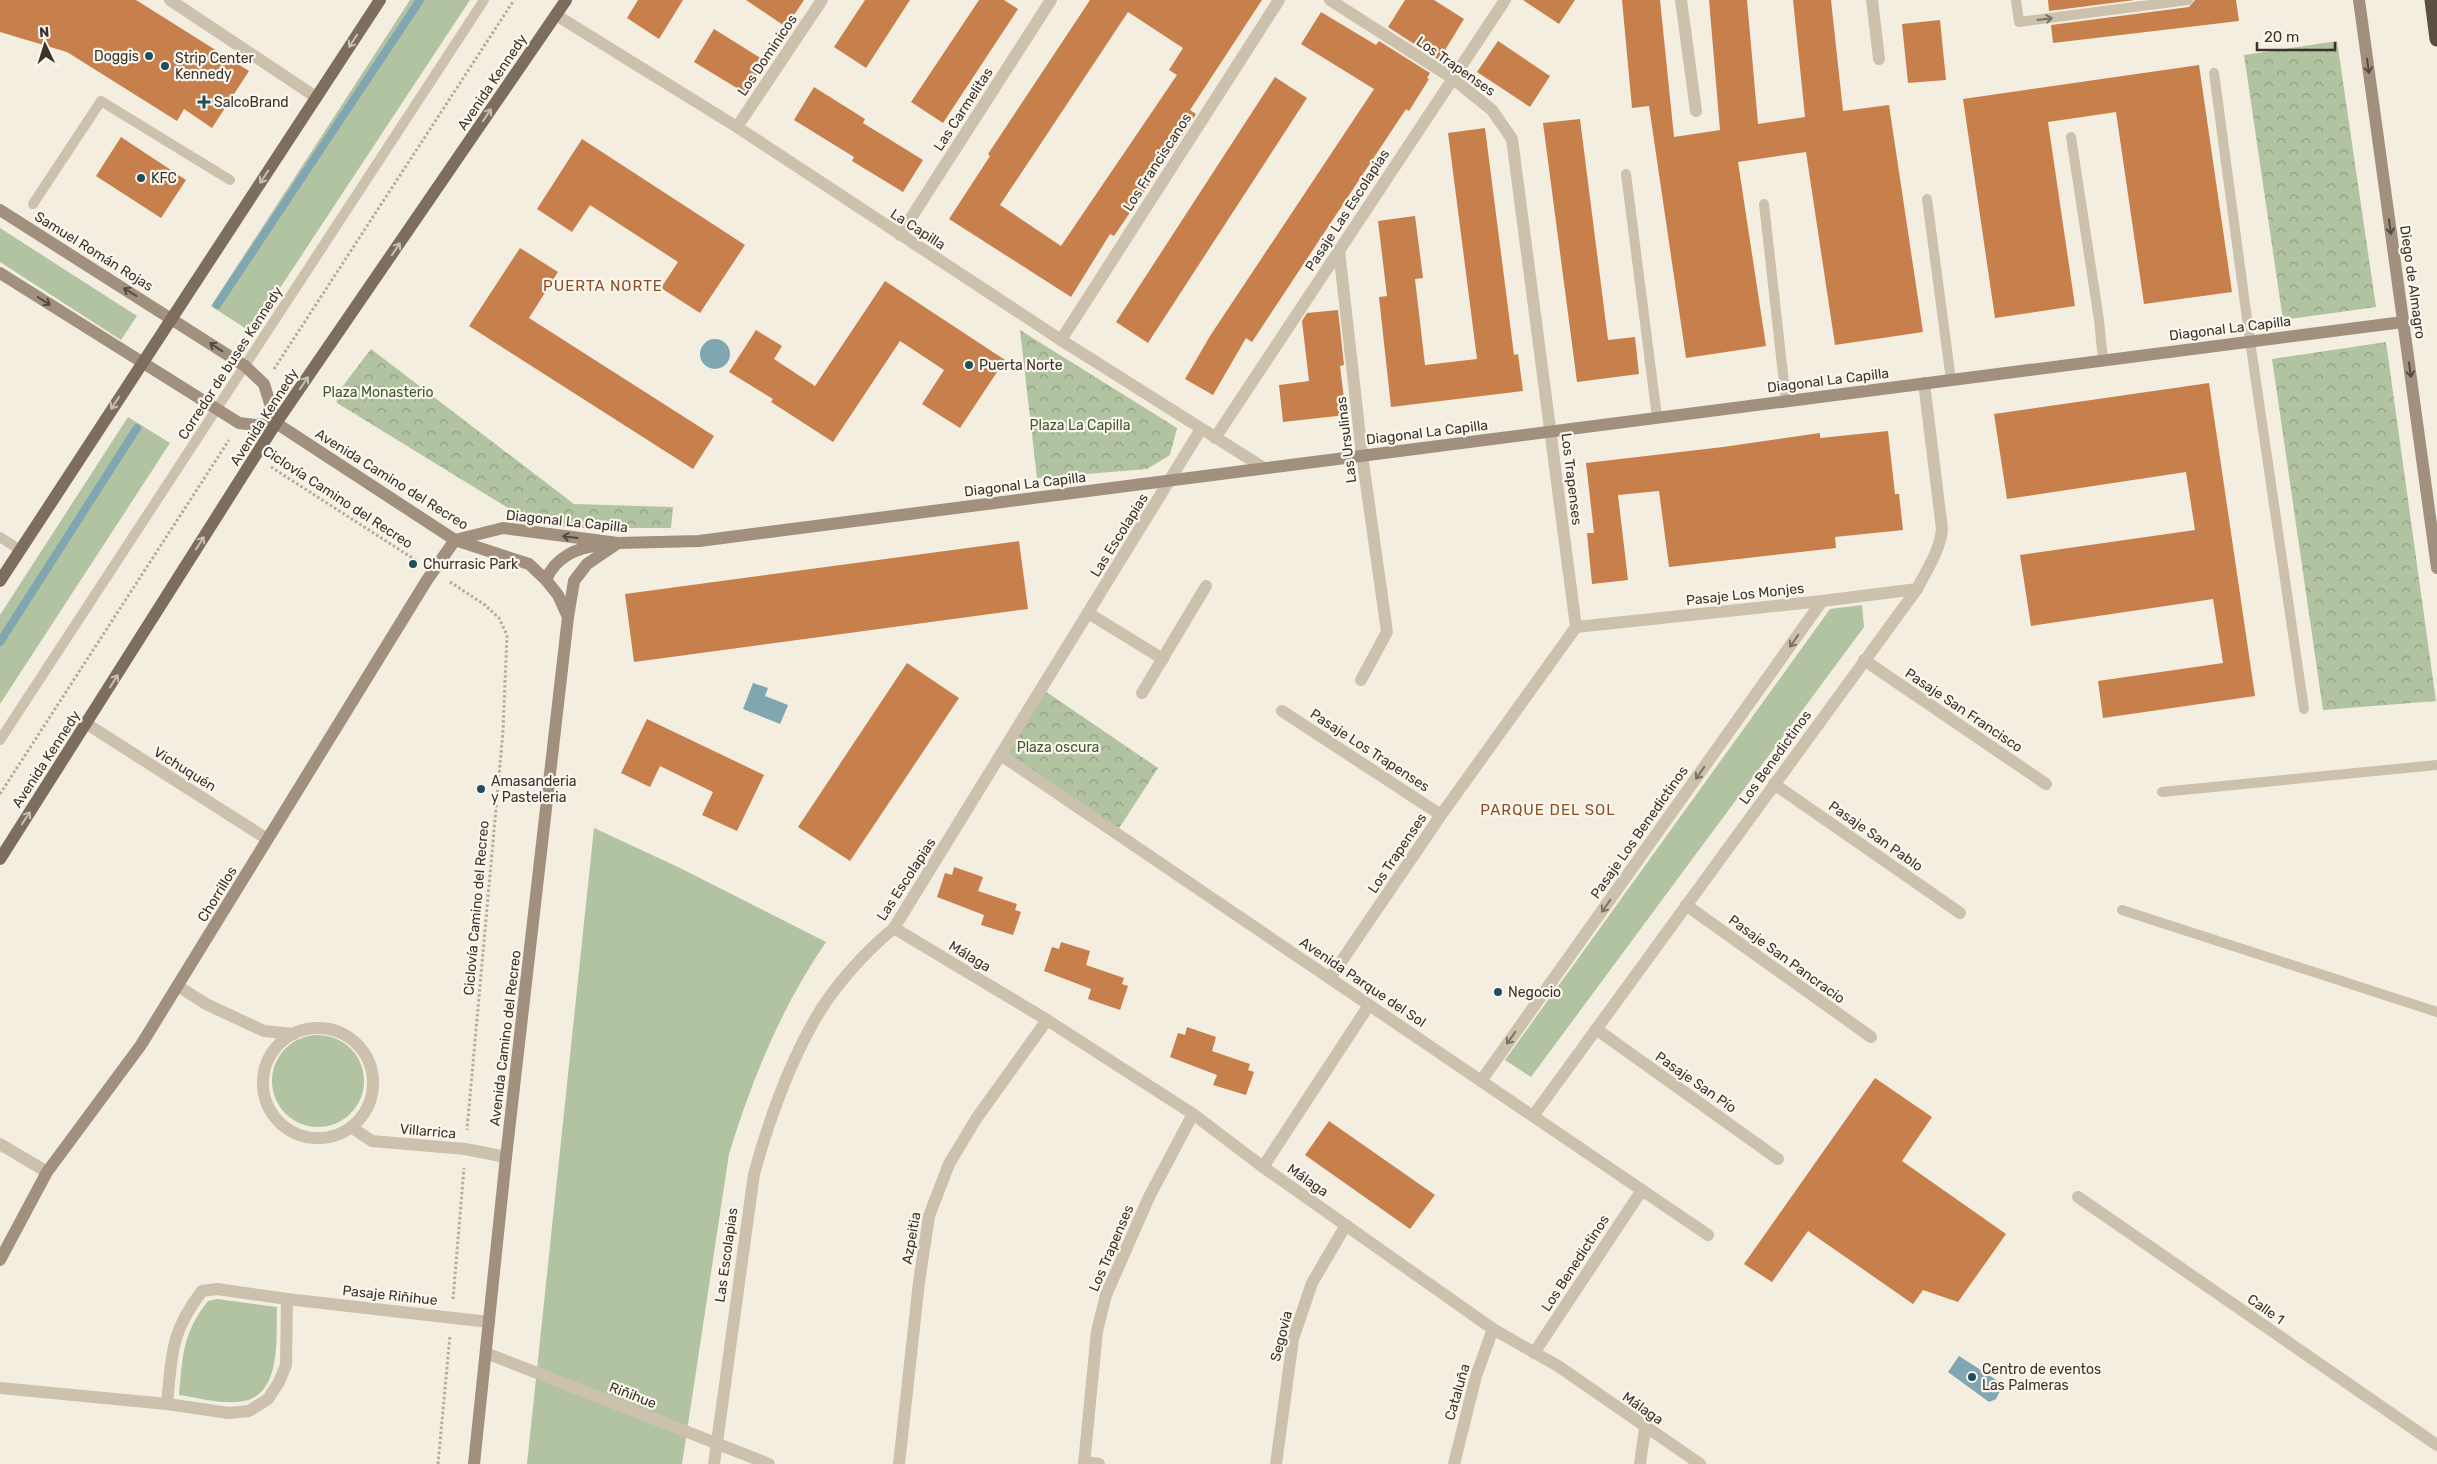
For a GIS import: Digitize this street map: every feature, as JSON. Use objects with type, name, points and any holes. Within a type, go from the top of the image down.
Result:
[{"type":"highway","points":[[2432,0],[2437,40]]},
{"type":"main road","points":[[0,581],[141,362],[380,0]]},
{"type":"main road","name":"Avenida Kennedy","points":[[0,859],[276,423],[566,0]]},
{"type":"street","points":[[170,0],[316,98]]},
{"type":"street","name":"Los Dominicos","points":[[736,127],[822,0]]},
{"type":"street","name":"Las Carmelitas","points":[[900,235],[1051,0]]},
{"type":"street","name":"Los Franciscanos","points":[[1061,340],[1279,0]]},
{"type":"street","name":"Los Trapenses","points":[[1330,0],[1452,78],[1492,110],[1512,139],[1576,626],[1441,815],[1330,978]]},
{"type":"street","name":"Pasaje Las Escolapias","points":[[1215,438],[1505,0]]},
{"type":"street","points":[[1681,0],[1696,111]]},
{"type":"street","points":[[1872,0],[1879,58]]},
{"type":"street","name":"Diego de Almagro","points":[[2359,0],[2437,568]]},
{"type":"street","name":"La Capilla","points":[[556,15],[736,127],[1061,340],[1264,468]]},
{"type":"street","name":"Samuel Román Rojas","points":[[0,210],[171,318]]},
{"type":"street","name":"Las Ursulinas","points":[[1339,250],[1362,455],[1387,632],[1361,680]]},
{"type":"street","points":[[0,273],[239,423],[255,425],[276,423],[264,384],[245,366],[171,318]]},
{"type":"street","name":"Diagonal La Capilla","points":[[455,540],[503,528],[618,543],[699,541],[2403,322]]},
{"type":"street","name":"Los Benedictinos","points":[[1533,1116],[1917,588],[1936,553],[1941,542],[1942,529],[1924,383]]},
{"type":"street","name":"Avenida Camino del Recreo","points":[[276,423],[455,540],[529,564],[558,595],[568,617]]},
{"type":"street","name":"Las Escolapias","points":[[714,1464],[754,1174],[764,1136],[814,1020],[871,948],[894,928],[1201,429]]},
{"type":"street","name":"Chorrillos","points":[[0,1260],[47,1172],[141,1045],[433,572],[455,540]]},
{"type":"street","points":[[546,580],[556,563],[573,552],[587,546],[618,543]]},
{"type":"street","name":"Avenida Camino del Recreo","points":[[474,1464],[506,1157],[568,617],[574,581],[587,564],[618,543]]},
{"type":"street","points":[[1142,693],[1206,586]]},
{"type":"street","name":"Pasaje Los Monjes","points":[[1576,626],[1822,601],[1917,588]]},
{"type":"street","name":"Pasaje Los Benedictinos","points":[[1481,1081],[1822,601]]},
{"type":"street","points":[[1088,613],[1163,658]]},
{"type":"street","name":"Pasaje San Francisco","points":[[1864,660],[2046,784]]},
{"type":"street","name":"Pasaje Los Trapenses","points":[[1282,711],[1441,815]]},
{"type":"street","name":"Vichuquén","points":[[87,724],[267,839]]},
{"type":"street","name":"Avenida Parque del Sol","points":[[1001,755],[1708,1235]]},
{"type":"street","name":"Pasaje San Pablo","points":[[1774,784],[1960,913]]},
{"type":"street","name":"Pasaje San Pancracio","points":[[1686,905],[1871,1038]]},
{"type":"street","name":"Málaga","points":[[894,928],[1047,1020],[1193,1114],[1263,1167],[1492,1329],[1558,1366],[1645,1428],[1700,1464]]},
{"type":"street","points":[[178,986],[206,1004],[264,1031],[294,1034]]},
{"type":"street","points":[[1263,1167],[1369,1005]]},
{"type":"street","name":"Azpeitia","points":[[899,1464],[919,1282],[929,1216],[954,1157],[976,1120],[1047,1020]]},
{"type":"street","points":[[311,1029],[329,1029],[346,1036],[360,1047],[370,1062],[373,1080],[371,1098],[364,1114],[351,1127],[334,1135],[316,1138],[298,1134],[283,1125],[271,1111],[264,1094],[264,1076],[268,1059],[279,1044],[294,1034],[311,1029]]},
{"type":"street","name":"Pasaje San Pío","points":[[1596,1030],[1778,1159]]},
{"type":"street","name":"Los Trapenses","points":[[1084,1463],[1097,1331],[1106,1295],[1149,1197],[1193,1114]]},
{"type":"street","name":"Villarrica","points":[[351,1127],[372,1141],[465,1149],[506,1157]]},
{"type":"street","points":[[0,1144],[47,1172]]},
{"type":"street","name":"Los Benedictinos","points":[[1534,1353],[1642,1190]]},
{"type":"street","name":"Calle 1","points":[[2078,1198],[2437,1445]]},
{"type":"street","name":"Segovia","points":[[1276,1464],[1293,1339],[1312,1283],[1346,1225]]},
{"type":"street","name":"Pasaje Riñihue","points":[[168,1404],[173,1342],[186,1312],[202,1291],[217,1289],[489,1322]]},
{"type":"street","points":[[0,1388],[168,1404],[229,1413],[249,1411],[268,1399],[280,1382],[286,1365],[287,1299]]},
{"type":"street","name":"Cataluña","points":[[1454,1464],[1476,1376],[1492,1329]]},
{"type":"street","name":"Riñihue","points":[[486,1353],[770,1464]]},
{"type":"street","points":[[1640,1464],[1645,1428]]},
{"type":"street","points":[[1084,1463],[1099,1464]]},
{"type":"lane","name":"Corredor de buses Kennedy","points":[[0,740],[484,0]]},
{"type":"lane","points":[[2016,0],[2019,22],[2188,0]]},
{"type":"lane","points":[[2214,73],[2250,341],[2304,709]]},
{"type":"lane","points":[[33,204],[101,101],[230,180]]},
{"type":"lane","points":[[2071,137],[2099,320],[2103,360]]},
{"type":"lane","points":[[1626,174],[1657,418]]},
{"type":"lane","points":[[1928,199],[1950,380]]},
{"type":"lane","points":[[1764,204],[1786,401]]},
{"type":"lane","points":[[0,537],[20,550]]},
{"type":"lane","points":[[2162,792],[2437,764]]},
{"type":"lane","points":[[2122,910],[2437,1012]]},
{"type":"path","name":"Ciclovía Camino del Recreo","points":[[229,440],[485,605],[499,618],[507,635],[503,731],[438,1464]]},
{"type":"green space","points":[[410,0],[470,0],[251,332],[211,306]]},
{"type":"green space","points":[[2337,41],[2376,307],[2283,320],[2244,55]]},
{"type":"green space","points":[[0,228],[137,316],[121,340],[0,262]]},
{"type":"green space","name":"Plaza La Capilla","points":[[1020,330],[1177,428],[1170,455],[1147,469],[1037,478]]},
{"type":"green space","points":[[2386,342],[2436,701],[2323,710],[2272,359]]},
{"type":"green space","name":"Plaza Monasterio","points":[[371,349],[574,504],[673,507],[671,528],[571,528],[542,523],[513,511],[337,403],[336,395]]},
{"type":"green space","points":[[128,417],[170,443],[0,704],[0,615]]},
{"type":"green space","points":[[1862,605],[1864,627],[1531,1077],[1505,1060],[1830,609]]},
{"type":"green space","name":"Plaza oscura","points":[[1042,689],[1158,768],[1116,833],[1001,755]]},
{"type":"green space","points":[[594,828],[680,868],[826,942],[795,992],[769,1045],[729,1154],[682,1464],[527,1464]]},
{"type":"green space","points":[[318,1035],[336,1038],[351,1048],[361,1063],[364,1081],[361,1099],[351,1114],[336,1124],[318,1127],[300,1124],[285,1114],[275,1099],[272,1081],[275,1063],[285,1048],[300,1038]]},
{"type":"green space","points":[[217,1299],[277,1307],[276,1347],[271,1376],[265,1387],[256,1396],[244,1401],[219,1402],[179,1395],[183,1356],[188,1335],[199,1313],[208,1301]]},
{"type":"water","points":[[715,339],[726,343],[730,354],[726,365],[715,369],[704,365],[700,354],[704,343]]},
{"type":"water","points":[[753,683],[768,688],[765,696],[788,705],[780,724],[743,709]]},
{"type":"water","name":"Centro de eventos Las Palmeras","points":[[1959,1356],[1998,1381],[2001,1389],[1996,1399],[1989,1402],[1948,1372]]},
{"type":"building","name":"Strip Center Kennedy","points":[[0,0],[136,0],[249,71],[212,128],[184,109],[177,121],[67,52],[0,32]]},
{"type":"building","points":[[638,0],[683,0],[659,39],[627,18]]},
{"type":"building","points":[[746,0],[804,0],[786,27]]},
{"type":"building","points":[[865,0],[910,0],[866,68],[834,47]]},
{"type":"building","points":[[979,0],[1004,0],[1018,9],[943,123],[911,102]]},
{"type":"building","points":[[1090,0],[1262,0],[1190,110],[1196,114],[1183,135],[1114,236],[1110,234],[1071,297],[949,219],[990,156],[988,154]],"holes":[[[1128,12],[1183,48],[1169,70],[1177,75],[1061,246],[1000,205]]]},
{"type":"building","points":[[1405,0],[1434,0],[1464,19],[1439,60],[1388,27]]},
{"type":"building","points":[[1523,0],[1575,0],[1559,24]]},
{"type":"building","points":[[1622,0],[1660,0],[1674,137],[1720,130],[1709,0],[1747,0],[1758,124],[1805,117],[1793,0],[1831,0],[1843,111],[1889,105],[1923,332],[1835,345],[1806,152],[1738,162],[1766,346],[1686,358],[1649,106],[1632,108]]},
{"type":"building","points":[[2048,0],[2135,0],[2049,11]]},
{"type":"building","points":[[2195,0],[2236,0],[2239,21],[2053,43],[2051,25],[2189,7]]},
{"type":"building","points":[[1321,12],[1376,45],[1379,41],[1430,73],[1427,78],[1429,79],[1409,111],[1406,109],[1252,342],[1246,338],[1213,395],[1185,379],[1210,336],[1374,89],[1301,44]]},
{"type":"building","points":[[1940,20],[1946,80],[1908,83],[1902,24]]},
{"type":"building","points":[[714,29],[765,61],[745,93],[694,62]]},
{"type":"building","points":[[1498,41],[1550,76],[1530,107],[1477,72]]},
{"type":"building","points":[[2199,65],[2232,292],[2144,304],[2116,112],[2048,122],[2075,306],[1995,318],[1963,99]]},
{"type":"building","points":[[1275,77],[1307,98],[1148,343],[1116,322]]},
{"type":"building","points":[[814,87],[865,119],[863,123],[923,160],[903,192],[852,161],[854,157],[794,120]]},
{"type":"building","points":[[1580,119],[1608,340],[1635,337],[1639,374],[1577,382],[1543,123]]},
{"type":"building","points":[[1485,128],[1514,355],[1518,354],[1523,391],[1391,407],[1379,297],[1387,296],[1378,221],[1415,216],[1423,278],[1415,279],[1425,365],[1477,359],[1448,133]]},
{"type":"building","name":"KFC","points":[[121,137],[186,180],[161,218],[96,176]]},
{"type":"building","name":"Puerta Norte","points":[[582,139],[745,245],[700,313],[661,288],[678,262],[590,205],[572,232],[537,209]]},
{"type":"building","name":"Puerta Norte","points":[[520,248],[558,272],[529,318],[714,436],[693,469],[469,326]]},
{"type":"building","name":"Puerta Norte","points":[[885,281],[1005,360],[960,428],[922,404],[944,370],[900,341],[833,442],[771,402],[773,399],[729,372],[756,330],[782,346],[774,359],[815,386]]},
{"type":"building","points":[[1338,310],[1344,365],[1340,366],[1346,415],[1283,422],[1279,385],[1309,381],[1302,321],[1307,313]]},
{"type":"building","points":[[2209,383],[2255,696],[2103,718],[2098,681],[2223,663],[2213,599],[2031,626],[2020,555],[2195,530],[2186,472],[2007,499],[1994,414]]},
{"type":"building","points":[[1888,431],[1895,494],[1899,494],[1903,530],[1835,537],[1836,548],[1669,567],[1659,491],[1618,495],[1628,580],[1592,584],[1587,533],[1594,533],[1586,463],[1723,447],[1820,433],[1820,438]]},
{"type":"building","points":[[1019,541],[1028,609],[634,662],[625,594]]},
{"type":"building","points":[[907,663],[959,698],[850,861],[798,827]]},
{"type":"building","points":[[647,719],[764,775],[737,831],[702,815],[713,792],[660,766],[650,787],[621,773]]},
{"type":"building","points":[[954,867],[983,877],[978,891],[1017,904],[1015,910],[1021,912],[1013,935],[981,925],[984,915],[937,897],[945,873],[952,875]]},
{"type":"building","points":[[1061,942],[1090,951],[1086,965],[1124,978],[1122,984],[1128,986],[1120,1010],[1088,999],[1091,989],[1044,971],[1052,947],[1059,949]]},
{"type":"building","points":[[1187,1027],[1216,1037],[1212,1051],[1250,1064],[1248,1070],[1254,1072],[1246,1095],[1213,1085],[1217,1075],[1170,1057],[1178,1033],[1185,1035]]},
{"type":"building","points":[[1875,1078],[1932,1117],[1902,1161],[2006,1234],[1958,1302],[1923,1290],[1913,1304],[1808,1231],[1772,1282],[1744,1264]]},
{"type":"building","points":[[1329,1121],[1435,1195],[1410,1229],[1305,1155]]},
{"type":"waterway","points":[[217,305],[420,0]]},
{"type":"waterway","points":[[0,642],[137,428]]},
{"type":"place","name":"Doggis","points":[[149,56]]},
{"type":"place","name":"Strip Center Kennedy","points":[[165,66]]},
{"type":"place","name":"SalcoBrand","points":[[204,102]]},
{"type":"place","name":"KFC","points":[[141,178]]},
{"type":"place","name":"Puerta Norte","points":[[969,365]]},
{"type":"place","name":"Churrasic Park","points":[[413,564]]},
{"type":"place","name":"Amasanderia y Pasteleria","points":[[481,789]]},
{"type":"place","name":"Negocio","points":[[1498,992]]},
{"type":"place","name":"Centro de eventos Las Palmeras","points":[[1972,1377]]},
{"type":"district","name":"PUERTA NORTE","points":[[603,286]]},
{"type":"district","name":"PARQUE DEL SOL","points":[[1548,810]]}]
